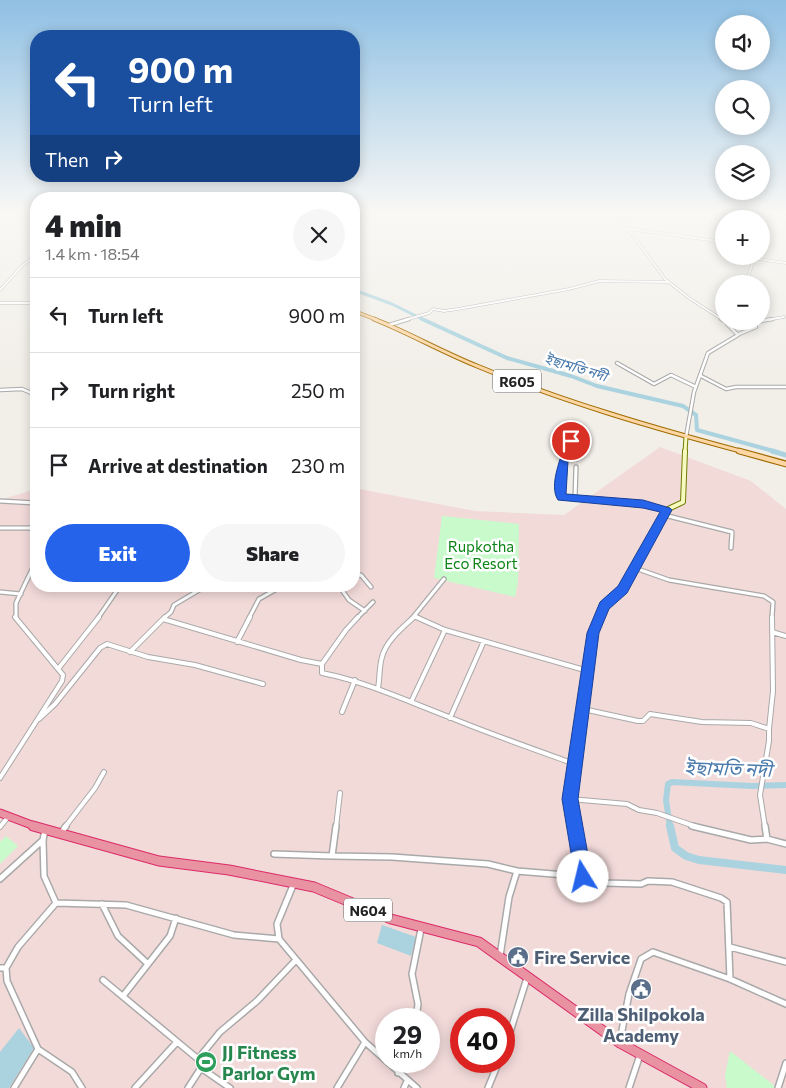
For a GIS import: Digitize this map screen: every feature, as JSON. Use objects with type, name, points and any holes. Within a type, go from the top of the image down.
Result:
[{"type":"highway","name":"N604","points":[[4,815],[45,830],[159,862],[229,870],[314,887],[391,919],[479,942],[620,1044],[700,1087]]},
{"type":"main road","name":"R605","points":[[360,313],[494,373],[625,419],[786,464]]},
{"type":"street","points":[[0,290],[24,265]]},
{"type":"street","points":[[654,265],[669,282],[715,314]]},
{"type":"street","points":[[389,325],[423,315],[433,309],[444,311],[458,309],[599,281],[669,282]]},
{"type":"street","points":[[0,303],[30,303]]},
{"type":"street","points":[[770,319],[784,317]]},
{"type":"street","points":[[734,330],[738,334]]},
{"type":"street","points":[[583,877],[570,799],[593,633],[604,606],[623,589],[665,513],[683,502],[688,420],[694,392],[710,351],[748,330]]},
{"type":"street","points":[[617,363],[654,384],[671,376],[696,387]]},
{"type":"street","points":[[701,376],[726,388],[786,387]]},
{"type":"street","points":[[0,390],[22,389],[30,392]]},
{"type":"street","points":[[574,428],[568,453],[563,461],[560,495],[562,497],[643,504],[665,513],[732,532],[731,548]]},
{"type":"street","points":[[575,499],[576,466]]},
{"type":"street","points":[[0,501],[30,503]]},
{"type":"street","points":[[0,528],[30,528]]},
{"type":"street","points":[[635,568],[661,577],[766,596],[774,604],[772,632],[773,691],[769,741],[760,794],[767,839]]},
{"type":"street","points":[[0,778],[39,719],[62,681],[63,676],[15,617],[14,611],[30,574]]},
{"type":"street","points":[[360,575],[371,587]]},
{"type":"street","points":[[378,688],[383,667],[381,659],[393,636],[414,616],[444,579]]},
{"type":"street","points":[[0,592],[21,594]]},
{"type":"street","points":[[58,669],[92,628],[116,592]]},
{"type":"street","points":[[130,652],[171,612],[174,605],[196,592]]},
{"type":"street","points":[[237,642],[259,599],[271,592]]},
{"type":"street","points":[[344,592],[350,600],[364,611]]},
{"type":"street","points":[[373,602],[346,630],[322,664],[322,673],[355,680],[378,688],[450,718],[575,764]]},
{"type":"street","points":[[414,616],[446,630],[588,671]]},
{"type":"street","points":[[163,619],[237,642],[322,664]]},
{"type":"street","points":[[411,702],[446,630]]},
{"type":"street","points":[[772,632],[786,636]]},
{"type":"street","points":[[450,718],[484,641]]},
{"type":"street","points":[[39,719],[55,704],[100,648],[107,644],[148,657],[196,665],[263,684]]},
{"type":"street","points":[[342,712],[355,680]]},
{"type":"street","points":[[583,709],[638,721],[643,721],[650,714],[680,721],[749,723],[769,729]]},
{"type":"street","points":[[60,834],[75,812],[97,788],[104,772]]},
{"type":"street","points":[[332,856],[340,793]]},
{"type":"street","points":[[570,799],[626,804],[637,807],[639,810],[665,816],[682,823],[751,840],[767,839],[786,844]]},
{"type":"street","points":[[0,827],[4,815]]},
{"type":"street","points":[[45,830],[43,840],[44,876],[56,903]]},
{"type":"street","points":[[0,879],[43,840]]},
{"type":"street","points":[[274,854],[392,857],[488,864],[517,870],[583,877],[605,883],[641,884],[648,880],[672,882],[688,886],[722,898],[727,902],[730,979]]},
{"type":"street","points":[[500,956],[509,897],[517,870]]},
{"type":"street","points":[[294,883],[276,924],[279,939],[311,975],[364,1042],[375,1052]]},
{"type":"street","points":[[82,1088],[72,1072],[38,1049],[3,968],[18,947],[56,903],[126,905],[234,935],[279,939]]},
{"type":"street","points":[[102,904],[118,936],[147,963]]},
{"type":"street","points":[[123,996],[170,936],[176,918]]},
{"type":"street","points":[[417,1008],[412,974],[421,927]]},
{"type":"street","points":[[730,947],[786,962]]},
{"type":"street","points":[[620,1044],[629,994],[641,959],[653,952],[730,979],[786,1004]]},
{"type":"street","points":[[198,1059],[220,1032],[257,1001],[296,960]]},
{"type":"street","points":[[515,1017],[528,977]]},
{"type":"street","points":[[103,980],[198,1059],[201,1068],[230,1088]]},
{"type":"street","points":[[135,1088],[177,1042]]},
{"type":"street","points":[[337,1088],[364,1042]]},
{"type":"street","points":[[14,1088],[38,1049]]},
{"type":"street","points":[[629,1088],[640,1054]]},
{"type":"street","points":[[778,1088],[786,1063]]},
{"type":"street","points":[[188,1088],[201,1068]]},
{"type":"street","points":[[398,1073],[417,1088]]},
{"type":"street","points":[[488,1088],[494,1073]]},
{"type":"street","points":[[404,1088],[406,1081]]},
{"type":"shaded area","points":[[660,447],[751,481],[786,509],[786,1088],[0,1088],[0,500],[30,491],[30,592],[360,592],[360,489],[475,511],[564,515]]},
{"type":"green space","name":"Rupkotha Eco Resort","points":[[442,516],[519,524],[518,582],[515,597],[434,578]]},
{"type":"green space","points":[[6,836],[18,846],[0,864],[0,842]]},
{"type":"green space","points":[[730,1051],[776,1088],[727,1088],[725,1075]]},
{"type":"water","points":[[382,925],[416,937],[411,956],[377,943]]},
{"type":"water","points":[[19,1028],[34,1048],[9,1088],[0,1088],[0,1052]]},
{"type":"waterway","name":"ইছামতি নদী","points":[[360,292],[392,304],[422,319]]},
{"type":"waterway","name":"ইছামতি নদী","points":[[422,319],[507,358],[571,376],[597,386],[683,406],[696,415],[697,430],[777,452]]},
{"type":"waterway","name":"ইছামতি নদী","points":[[772,451],[786,455]]},
{"type":"waterway","name":"ইছামতি নদী","points":[[670,827],[666,800],[668,784],[672,782],[752,786],[786,785]]},
{"type":"waterway","name":"ইছামতি নদী","points":[[670,826],[675,848],[686,856],[699,860],[786,870]]},
{"type":"place","name":"Fire Service","points":[[518,957]]},
{"type":"place","name":"Zilla Shilpokola Academy","points":[[641,989]]},
{"type":"place","name":"JJ Fitness Parlor Gym","points":[[206,1062]]},
{"type":"route","points":[[571,441],[562,466],[560,495],[562,497],[643,504],[666,510],[623,589],[604,606],[593,633],[583,718],[570,799],[583,877]]}]
